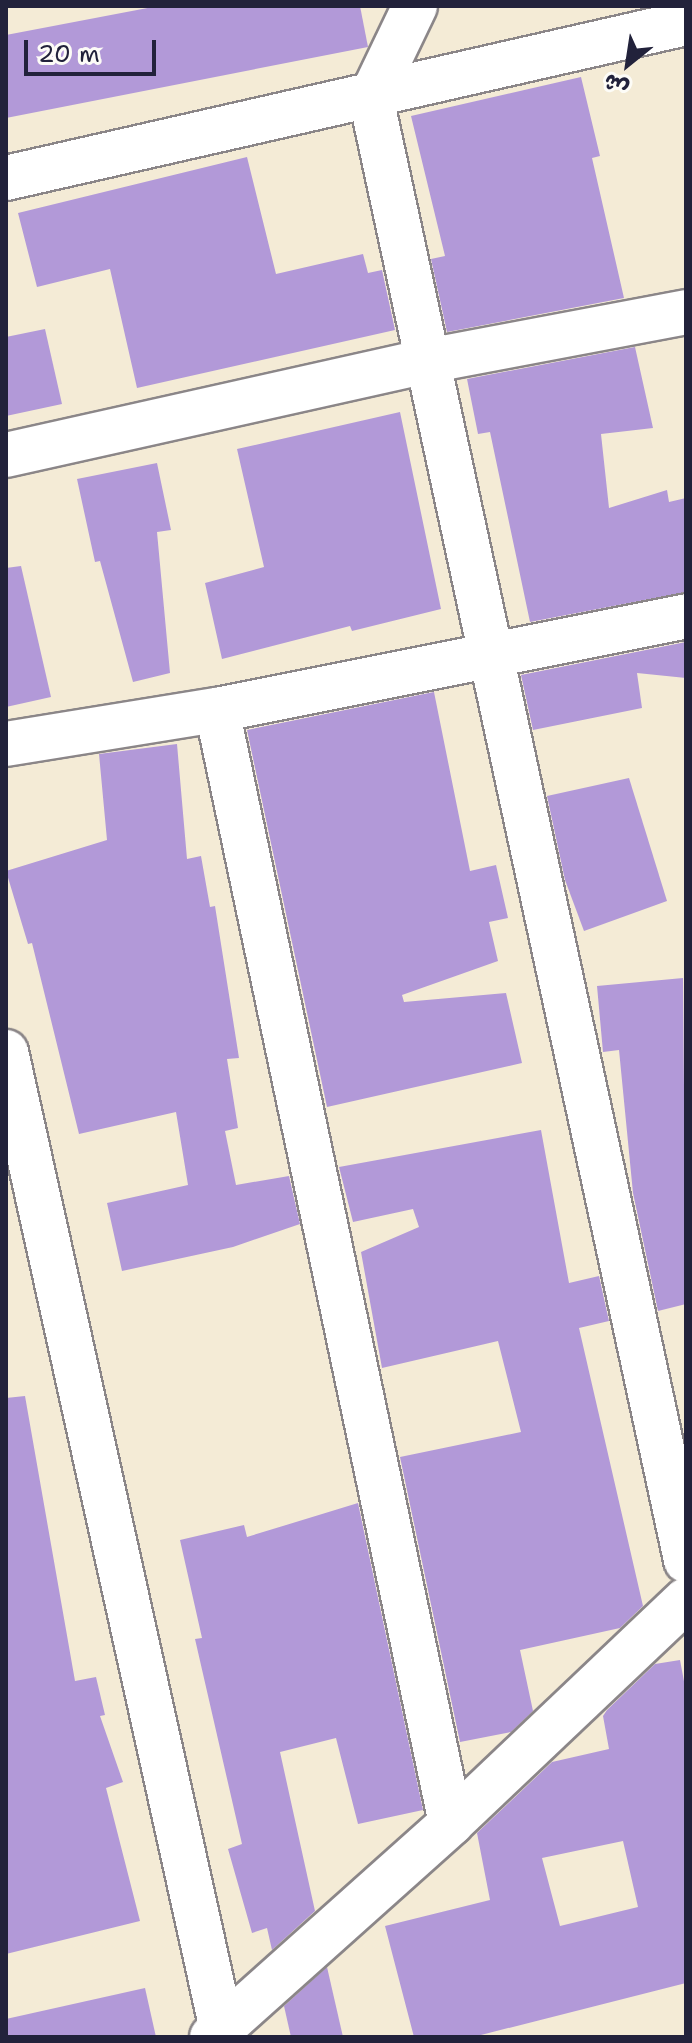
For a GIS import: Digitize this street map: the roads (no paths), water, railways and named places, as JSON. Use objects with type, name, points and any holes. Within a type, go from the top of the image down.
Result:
[{"type":"street","points":[[415,6],[371,98],[686,1560]]},
{"type":"street","points":[[6,178],[371,98],[686,23]]},
{"type":"street","points":[[6,455],[427,361],[686,312]]},
{"type":"street","points":[[6,744],[217,710],[489,653],[686,616]]},
{"type":"street","points":[[217,710],[451,1823]]},
{"type":"street","points":[[6,1052],[216,2031],[451,1823],[686,1600]]}]
